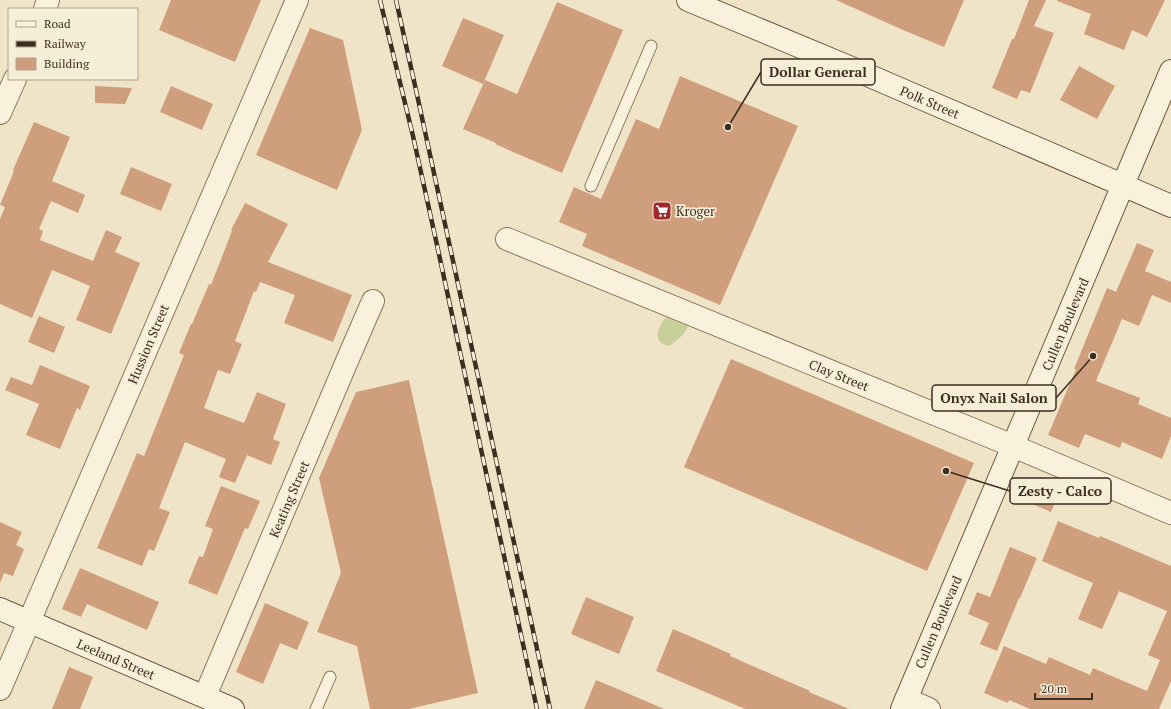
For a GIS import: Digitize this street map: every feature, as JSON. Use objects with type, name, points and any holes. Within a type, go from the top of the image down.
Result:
[{"type":"street","name":"Hussion Street","points":[[0,689],[297,0]]},
{"type":"street","name":"Polk Street","points":[[688,0],[856,70],[1171,206]]},
{"type":"street","name":"Cullen Boulevard","points":[[904,704],[1171,71]]},
{"type":"street","points":[[0,113],[15,80]]},
{"type":"street","name":"Clay Street","points":[[507,239],[1013,446],[1171,513]]},
{"type":"street","name":"Keating Street","points":[[205,696],[373,301]]},
{"type":"street","name":"Leeland Street","points":[[0,609],[205,696],[232,709]]},
{"type":"street","points":[[904,704],[929,709]]},
{"type":"lane","points":[[591,186],[651,46]]},
{"type":"lane","points":[[316,709],[330,677]]},
{"type":"green space","points":[[666,317],[688,326],[680,338],[669,346],[663,344],[658,338],[659,330]]},
{"type":"building","points":[[171,0],[261,0],[235,62],[159,30]]},
{"type":"building","points":[[836,0],[964,0],[944,47]]},
{"type":"building","points":[[1029,0],[1046,0],[1034,26],[1054,33],[1030,93],[1021,90],[1017,99],[992,88],[1012,39],[1014,39]]},
{"type":"building","points":[[1057,0],[1165,0],[1147,37],[1132,30],[1124,50],[1084,34],[1091,14]]},
{"type":"building","points":[[557,2],[623,30],[562,173],[463,129],[485,80],[517,94]]},
{"type":"building","points":[[463,18],[504,35],[483,84],[442,66]]},
{"type":"building","points":[[310,28],[343,40],[362,130],[337,190],[256,155]]},
{"type":"building","points":[[1079,66],[1115,86],[1097,119],[1060,100]]},
{"type":"building","name":"Kroger","points":[[680,76],[798,126],[720,305],[582,246],[587,234],[559,222],[574,187],[601,199],[636,119],[659,129]]},
{"type":"building","points":[[95,86],[132,88],[125,104],[95,103]]},
{"type":"building","points":[[171,86],[213,104],[202,130],[160,112]]},
{"type":"building","points":[[34,122],[70,137],[52,181],[85,195],[78,213],[51,201],[39,229],[43,231],[40,240],[93,261],[106,230],[122,237],[115,252],[140,263],[111,334],[76,320],[90,286],[52,270],[32,318],[0,304],[0,219],[5,207],[0,205],[14,171],[13,170]]},
{"type":"building","points":[[131,167],[172,184],[161,211],[120,194]]},
{"type":"building","points":[[245,203],[288,224],[268,262],[352,295],[333,342],[284,323],[295,295],[260,282],[256,292],[254,291],[235,341],[242,344],[230,374],[218,370],[204,408],[244,423],[257,392],[286,404],[273,439],[280,442],[271,465],[247,455],[235,483],[219,477],[226,459],[185,442],[159,508],[170,512],[154,551],[149,549],[142,566],[97,548],[137,453],[144,456],[184,355],[179,353],[209,284],[211,285],[232,231],[231,230]]},
{"type":"building","points":[[1137,243],[1154,250],[1145,271],[1171,282],[1171,303],[1152,295],[1139,326],[1122,319],[1096,381],[1140,398],[1138,404],[1171,418],[1171,436],[1162,459],[1122,442],[1120,448],[1085,434],[1079,448],[1048,435],[1076,369],[1074,369],[1107,288],[1116,292]]},
{"type":"building","points":[[39,316],[65,327],[54,353],[28,342]]},
{"type":"building","points":[[731,359],[974,463],[927,571],[684,467]]},
{"type":"building","points":[[40,365],[90,386],[80,410],[77,408],[60,449],[26,435],[39,404],[5,390],[11,377],[32,385]]},
{"type":"building","points":[[409,380],[478,693],[409,709],[370,709],[357,646],[317,632],[341,573],[319,478],[356,392]]},
{"type":"building","points":[[1023,480],[1058,495],[1051,512],[1016,497]]},
{"type":"building","points":[[221,486],[260,501],[248,529],[245,528],[217,595],[188,583],[199,556],[203,557],[213,529],[205,526]]},
{"type":"building","points":[[1058,521],[1099,538],[1100,536],[1171,566],[1171,681],[1159,709],[1030,709],[1009,700],[1008,703],[984,693],[1004,646],[1046,664],[1049,657],[1090,675],[1093,668],[1147,691],[1160,660],[1148,655],[1167,611],[1119,591],[1102,629],[1078,619],[1093,583],[1042,561]]},
{"type":"building","points":[[0,522],[22,532],[16,545],[24,549],[13,576],[4,573],[0,583]]},
{"type":"building","points":[[1010,547],[1037,558],[997,651],[980,644],[989,623],[968,614],[977,592],[990,597]]},
{"type":"building","points":[[80,568],[159,602],[147,630],[87,604],[81,617],[62,609]]},
{"type":"building","points":[[586,597],[634,617],[619,654],[571,634]]},
{"type":"building","points":[[265,603],[309,622],[297,650],[280,643],[263,684],[236,672]]},
{"type":"building","points":[[673,629],[731,654],[730,656],[849,709],[745,709],[656,671]]},
{"type":"building","points":[[69,667],[93,677],[80,709],[52,709]]},
{"type":"building","points":[[596,680],[620,690],[664,709],[584,709]]},
{"type":"railway","points":[[380,0],[413,136],[537,709]]},
{"type":"railway","points":[[396,0],[550,709]]},
{"type":"place","name":"Dollar General","points":[[728,127]]},
{"type":"place","name":"Kroger","points":[[662,211]]},
{"type":"place","name":"Onyx Nail Salon","points":[[1093,356]]},
{"type":"place","name":"Zesty - Calco","points":[[946,471]]}]
